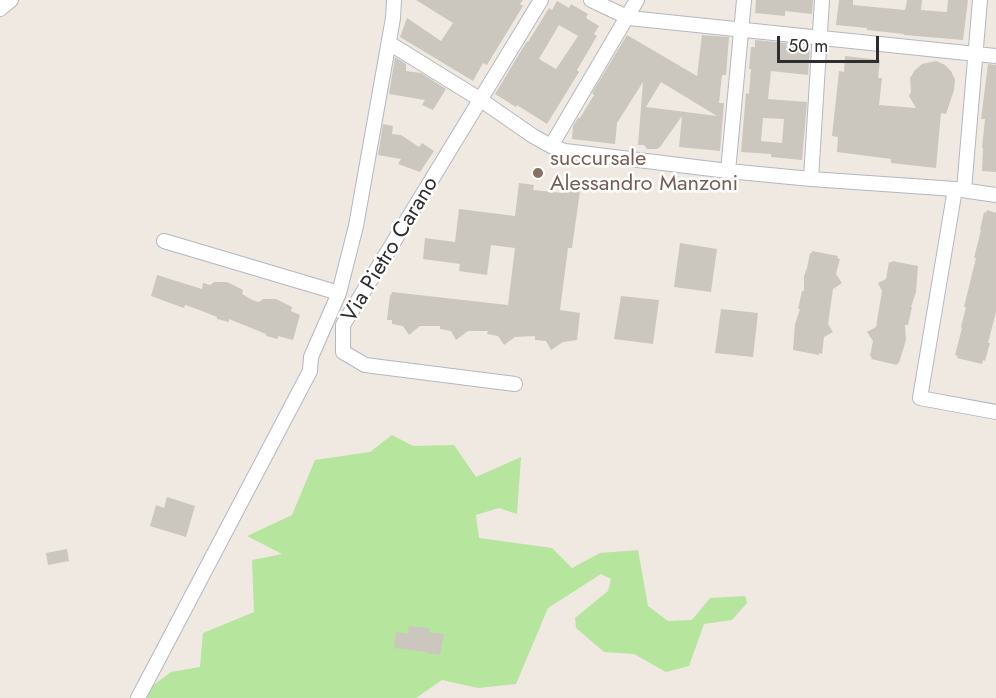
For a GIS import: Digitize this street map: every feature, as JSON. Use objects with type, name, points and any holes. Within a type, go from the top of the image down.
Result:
[{"type":"street","points":[[0,9],[11,0]]},
{"type":"street","points":[[138,698],[310,371],[311,357],[339,294],[356,226],[389,43],[394,0]]},
{"type":"street","points":[[393,18],[404,0]]},
{"type":"street","name":"Via Pietro Carano","points":[[515,384],[365,365],[343,352],[343,326],[541,0]]},
{"type":"street","points":[[591,0],[628,18],[996,56]]},
{"type":"street","points":[[551,146],[637,0]]},
{"type":"street","points":[[729,171],[744,0]]},
{"type":"street","points":[[811,179],[822,0]]},
{"type":"street","points":[[980,0],[960,190],[920,398],[996,412]]},
{"type":"street","points":[[389,43],[481,100],[533,136],[566,151],[729,171],[996,195]]},
{"type":"street","points":[[164,241],[339,294]]},
{"type":"green space","points":[[392,435],[413,446],[454,445],[476,477],[521,457],[517,514],[499,508],[476,515],[479,538],[552,548],[572,568],[600,553],[638,550],[648,606],[668,621],[692,620],[710,598],[745,596],[747,603],[732,620],[704,624],[689,666],[666,672],[634,654],[604,652],[576,628],[575,618],[608,591],[611,579],[601,574],[548,608],[516,684],[478,688],[442,680],[416,698],[143,698],[147,690],[171,672],[200,667],[203,633],[254,612],[252,560],[282,554],[247,536],[292,515],[315,460],[370,452]]},
{"type":"building","points":[[416,0],[523,0],[520,4],[523,6],[487,65],[483,63],[473,81],[400,37],[407,18],[441,41],[453,23]]},
{"type":"building","points":[[756,0],[813,0],[812,14],[785,11],[785,16],[755,13]]},
{"type":"building","points":[[839,0],[853,0],[853,5],[905,10],[907,0],[922,0],[921,10],[947,12],[948,0],[968,0],[963,40],[904,35],[836,25]]},
{"type":"building","points":[[557,1],[569,8],[571,4],[588,14],[586,18],[599,26],[594,34],[597,36],[577,70],[579,72],[547,124],[495,94],[549,8],[552,10]],"holes":[[[559,25],[578,36],[556,69],[539,59]]]},
{"type":"building","points":[[627,35],[697,76],[702,35],[729,37],[726,75],[722,75],[719,103],[724,103],[720,151],[679,147],[682,116],[657,149],[647,149],[644,145],[638,145],[643,82],[617,123],[615,144],[572,139],[573,126],[594,95],[592,93]],"holes":[[[661,82],[717,116],[646,107]]]},
{"type":"building","points":[[755,40],[810,48],[808,75],[771,71],[768,99],[807,102],[802,160],[771,157],[771,154],[741,152],[746,93],[749,94],[751,47],[755,47]],"holes":[[[763,118],[784,119],[782,143],[761,141]]]},
{"type":"building","points":[[845,56],[880,60],[878,78],[882,78],[879,105],[916,108],[909,96],[910,78],[922,64],[936,61],[951,71],[955,80],[954,90],[946,114],[941,113],[936,168],[891,163],[891,159],[837,152],[838,137],[832,136],[839,71],[844,72]]},
{"type":"building","points":[[395,57],[406,64],[406,71],[421,73],[446,89],[433,110],[422,105],[425,100],[389,94]]},
{"type":"building","points":[[988,64],[996,65],[996,172],[982,171],[985,119],[981,119]]},
{"type":"building","points":[[383,124],[393,126],[392,134],[401,135],[419,147],[422,143],[434,151],[420,172],[398,164],[401,159],[378,155]]},
{"type":"building","points":[[519,183],[534,185],[533,190],[563,193],[564,189],[580,191],[572,248],[568,248],[560,310],[580,313],[577,340],[563,342],[551,350],[546,341],[535,340],[535,336],[515,337],[504,345],[498,336],[487,334],[488,331],[468,331],[456,340],[451,331],[440,329],[440,326],[420,326],[409,335],[403,326],[392,324],[392,320],[387,320],[392,292],[508,305],[515,248],[491,245],[487,275],[459,271],[460,264],[423,259],[425,238],[455,242],[459,209],[515,216]]},
{"type":"building","points":[[987,210],[996,213],[996,312],[988,343],[990,343],[982,364],[957,358],[958,356],[955,355],[980,230],[984,212],[986,213]]},
{"type":"building","points":[[680,243],[717,249],[711,292],[674,287]]},
{"type":"building","points":[[812,251],[838,256],[837,258],[840,259],[836,274],[842,283],[833,289],[828,324],[833,332],[824,337],[822,354],[819,353],[819,355],[793,350],[795,324],[802,291],[804,291],[804,276]]},
{"type":"building","points":[[889,262],[918,266],[916,292],[908,325],[905,325],[906,340],[897,365],[871,359],[873,341],[867,332],[876,327],[882,291],[878,283],[886,279]]},
{"type":"building","points":[[157,275],[202,289],[203,283],[210,285],[214,282],[227,282],[243,290],[242,294],[252,300],[259,302],[263,299],[276,299],[292,307],[291,311],[300,315],[293,340],[266,336],[266,334],[229,319],[229,322],[217,319],[197,309],[185,305],[184,308],[151,296]]},
{"type":"building","points":[[621,296],[659,300],[653,344],[614,339]]},
{"type":"building","points":[[721,309],[758,313],[753,357],[715,353]]},
{"type":"building","points":[[167,497],[195,506],[186,537],[150,526],[156,505],[164,508]]},
{"type":"building","points":[[67,549],[69,561],[48,565],[46,553]]},
{"type":"building","points":[[408,626],[429,628],[429,632],[444,634],[440,655],[394,648],[396,632],[409,634]]},
{"type":"place","name":"succursale Alessandro Manzoni","points":[[538,173]]}]
